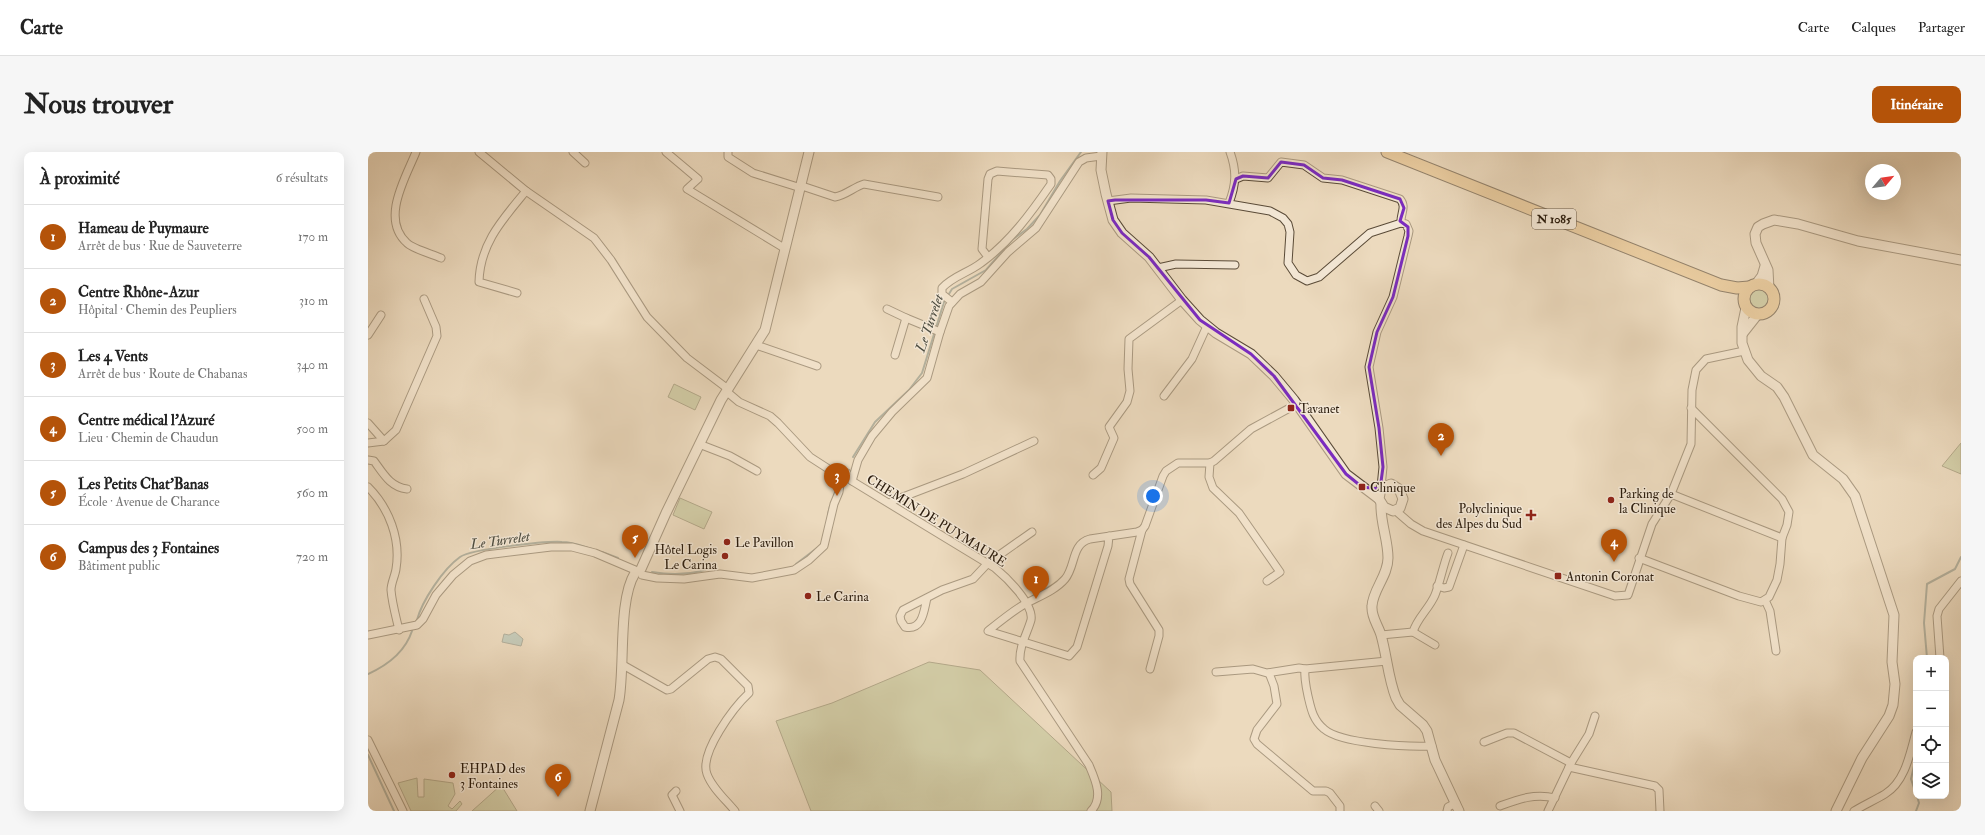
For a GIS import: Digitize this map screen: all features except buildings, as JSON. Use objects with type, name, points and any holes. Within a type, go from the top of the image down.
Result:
[{"type":"main road","name":"N 1085","points":[[1387,152],[1721,285],[1737,288],[1753,286]]},
{"type":"main road","points":[[1763,284],[1769,289],[1774,296],[1772,307],[1766,313],[1758,314],[1744,305],[1744,294],[1753,286],[1763,284]]},
{"type":"main road","name":"N 1085","points":[[1721,285],[1744,305]]},
{"type":"street","points":[[416,152],[396,205],[395,219],[398,230],[407,243],[441,258]]},
{"type":"street","name":"CHEMIN DE PUYMAURE","points":[[479,152],[526,191],[594,238],[611,260],[647,317],[687,358],[727,390],[739,402],[774,420],[790,434],[810,457],[890,504],[1003,574],[1027,604]]},
{"type":"street","points":[[573,152],[585,163]]},
{"type":"street","points":[[666,152],[698,179],[687,189],[784,248]]},
{"type":"street","points":[[728,152],[728,157],[753,173],[835,196],[840,196],[856,186],[864,184],[938,197]]},
{"type":"street","points":[[590,811],[597,790],[619,700],[623,665],[625,606],[628,588],[638,573],[699,444],[727,390],[765,330],[772,307],[784,248],[810,152]]},
{"type":"street","points":[[1230,152],[1236,179],[1235,188],[1230,203]]},
{"type":"street","points":[[368,635],[412,627],[420,622],[436,596],[453,574],[470,561],[486,555],[551,547],[572,547],[595,553],[638,573],[657,578],[684,579],[720,574],[752,578],[781,574],[794,570],[809,560],[824,546],[834,504],[839,492],[880,425],[927,378],[936,330],[951,301],[981,282],[1008,252],[1036,228],[1079,162],[1088,154],[1102,154],[1102,176],[1115,224],[1158,268],[1182,300],[1207,326],[1251,354],[1274,376],[1297,404],[1346,474],[1393,511],[1422,531],[1615,596],[1624,596],[1630,592],[1639,558],[1652,524],[1672,494],[1690,444],[1693,380],[1698,366],[1711,358],[1744,351]]},
{"type":"street","points":[[1236,179],[1243,176],[1268,178],[1280,162],[1304,165],[1323,178],[1342,180],[1400,199],[1404,203],[1405,225],[1408,236],[1393,297],[1377,332],[1369,368],[1379,428],[1383,467],[1380,501],[1388,562],[1386,570],[1375,592],[1372,606],[1373,618],[1381,635],[1396,698],[1400,705],[1423,725],[1440,770],[1457,807],[1448,807],[1447,811]]},
{"type":"street","points":[[951,301],[943,295],[942,288],[947,282],[980,264],[988,257],[1022,224],[1052,184],[1048,175],[997,171],[990,174],[988,179],[982,249],[988,257]]},
{"type":"street","points":[[517,293],[485,285],[479,282],[479,277],[486,248],[493,232],[526,191]]},
{"type":"street","points":[[1108,201],[1131,198],[1206,200],[1230,203],[1243,208],[1256,207],[1270,211],[1283,218],[1288,224],[1290,232],[1288,263],[1296,274],[1307,281],[1319,276],[1370,233],[1405,225]]},
{"type":"street","points":[[1769,289],[1765,260],[1756,243],[1755,234],[1758,227],[1774,220],[1798,224],[1858,241],[1961,260]]},
{"type":"street","points":[[1753,286],[1762,276],[1765,260]]},
{"type":"street","points":[[1158,268],[1176,264],[1235,265]]},
{"type":"street","points":[[368,443],[384,441],[396,430],[437,336],[436,327],[424,299]]},
{"type":"street","points":[[1093,475],[1101,468],[1114,438],[1109,427],[1127,402],[1130,391],[1128,369],[1129,339],[1182,300]]},
{"type":"street","points":[[1744,305],[1742,334],[1744,351],[1753,368],[1777,387],[1784,397],[1813,455],[1843,479],[1856,496],[1894,615],[1892,662],[1895,684],[1893,705],[1889,716],[1862,758],[1836,811]]},
{"type":"street","points":[[887,309],[936,330]]},
{"type":"street","points":[[1742,334],[1758,314]]},
{"type":"street","points":[[368,335],[382,315]]},
{"type":"street","points":[[895,355],[906,318]]},
{"type":"street","points":[[1164,396],[1192,359],[1207,326]]},
{"type":"street","points":[[756,345],[817,366]]},
{"type":"street","points":[[1150,669],[1159,636],[1159,630],[1130,584],[1129,579],[1142,530],[1145,526],[1163,476],[1166,471],[1178,463],[1210,463],[1251,429],[1297,404]]},
{"type":"street","points":[[1639,558],[1739,596],[1761,602],[1769,597],[1777,580],[1782,552],[1782,538],[1787,525],[1789,512],[1782,499],[1691,408]]},
{"type":"street","points":[[368,423],[384,441]]},
{"type":"street","points":[[890,504],[895,500],[964,474],[1034,441]]},
{"type":"street","points":[[699,444],[730,456],[756,471]]},
{"type":"street","points":[[368,460],[374,461],[380,472],[391,482],[407,489]]},
{"type":"street","points":[[1210,463],[1209,477],[1213,488],[1239,513],[1280,572],[1267,581]]},
{"type":"street","points":[[1383,467],[1393,485],[1401,493],[1403,504],[1411,524]]},
{"type":"street","points":[[1362,486],[1381,488],[1388,484],[1393,485]]},
{"type":"street","points":[[368,487],[386,510],[394,531],[397,558],[391,592],[399,630]]},
{"type":"street","points":[[1672,494],[1782,538]]},
{"type":"street","points":[[1382,523],[1393,511],[1403,504]]},
{"type":"street","points":[[1109,536],[1108,546],[1077,647],[1069,656],[988,631],[1021,606],[1027,604],[1064,580],[1077,549],[1085,540],[1109,536],[1138,532],[1142,530]]},
{"type":"street","points":[[927,598],[921,621],[916,626],[910,628],[905,627],[900,616],[903,610],[927,598],[973,579],[988,564],[1032,532]]},
{"type":"street","points":[[1437,586],[1444,588],[1449,587],[1464,545]]},
{"type":"street","points":[[1413,632],[1416,622],[1425,611],[1437,586],[1448,553]]},
{"type":"street","points":[[1940,655],[1937,616],[1939,609],[1961,581]]},
{"type":"street","points":[[1765,600],[1770,611],[1776,651]]},
{"type":"street","points":[[1027,604],[1031,616],[1020,656],[1023,668],[1080,750],[1094,776],[1098,796],[1096,804],[1091,811]]},
{"type":"street","points":[[1381,635],[1413,632],[1435,646]]},
{"type":"street","points":[[623,665],[667,690],[671,689],[708,659],[715,657],[721,659],[748,686],[749,693],[736,704],[725,720],[705,764],[707,774],[714,787],[735,811]]},
{"type":"street","points":[[1216,672],[1253,669],[1269,673],[1299,668],[1305,669],[1387,662]]},
{"type":"street","points":[[1305,669],[1304,676],[1313,716],[1324,730],[1334,735],[1396,747],[1432,746]]},
{"type":"street","points":[[1269,673],[1274,686],[1277,704],[1257,730],[1254,739],[1257,744],[1313,791],[1326,791],[1330,793],[1340,806],[1340,811]]},
{"type":"street","points":[[1548,811],[1570,765],[1589,734],[1595,716]]},
{"type":"street","points":[[1484,742],[1506,732],[1514,733],[1570,765],[1655,786],[1659,790],[1660,811]]},
{"type":"street","points":[[368,740],[402,811]]},
{"type":"street","points":[[1854,811],[1885,794],[1899,780],[1904,771],[1913,742]]},
{"type":"street","points":[[676,791],[672,795],[672,798],[680,811]]},
{"type":"street","points":[[1500,806],[1518,799],[1542,794],[1555,798]]},
{"type":"highlighted area","points":[[1281,162],[1304,165],[1323,178],[1342,180],[1400,199],[1404,208],[1400,221],[1408,227],[1408,236],[1393,297],[1377,332],[1369,367],[1379,428],[1383,467],[1380,489],[1362,487],[1346,474],[1274,376],[1251,354],[1200,320],[1149,257],[1122,233],[1113,220],[1108,201],[1206,200],[1229,203],[1236,179],[1243,176],[1268,178]]},
{"type":"green space","points":[[1754,289],[1762,289],[1769,296],[1769,304],[1762,311],[1754,311],[1747,304],[1747,296]]},
{"type":"green space","points":[[674,384],[701,397],[695,410],[668,397]]},
{"type":"green space","points":[[1961,443],[1961,474],[1942,466]]},
{"type":"green space","points":[[680,498],[712,512],[704,529],[673,515]]},
{"type":"green space","points":[[929,662],[980,670],[1111,792],[1112,811],[811,811],[776,721],[832,703]]},
{"type":"green space","points":[[417,778],[418,797],[424,797],[424,779],[453,783],[455,794],[448,806],[452,809],[460,801],[462,804],[456,811],[411,811],[398,783]]},
{"type":"green space","points":[[501,785],[517,811],[472,811]]},
{"type":"water","points":[[515,632],[523,639],[521,646],[502,642],[504,634],[509,635]]},
{"type":"waterway","name":"Le Turrelet","points":[[853,457],[875,422],[909,390],[922,373],[944,302],[952,289],[986,270],[1012,240],[1027,229],[1040,215],[1060,181],[1081,152]]},
{"type":"waterway","name":"Le Turrelet","points":[[828,514],[830,506]]},
{"type":"waterway","name":"Le Turrelet","points":[[417,620],[423,604],[440,577],[453,562],[467,554],[509,546],[553,542],[577,544],[592,549]]},
{"type":"waterway","name":"Le Turrelet","points":[[796,564],[817,548]]},
{"type":"waterway","name":"Le Turrelet","points":[[602,552],[618,558]]},
{"type":"waterway","points":[[1927,655],[1924,623],[1927,584],[1955,569],[1961,557]]},
{"type":"waterway","name":"Le Turrelet","points":[[652,572],[679,574],[705,570]]},
{"type":"waterway","name":"Le Turrelet","points":[[368,674],[395,657],[409,639],[412,631]]},
{"type":"waterway","name":"Le Turrelet","points":[[368,755],[394,811]]},
{"type":"waterway","points":[[1913,770],[1911,779],[1913,785]]},
{"type":"waterway","points":[[1916,811],[1919,803],[1918,799]]},
{"type":"place","name":"Tavanet","points":[[1291,408]]},
{"type":"place","name":"Centre Rhône-Azur","points":[[1441,456]]},
{"type":"place","name":"Clinique","points":[[1362,487]]},
{"type":"place","name":"Les 4 Vents","points":[[837,496]]},
{"type":"place","name":"Parking de la Clinique","points":[[1611,500]]},
{"type":"place","name":"Polyclinique des Alpes du Sud","points":[[1531,515]]},
{"type":"place","name":"Le Pavillon","points":[[727,542]]},
{"type":"place","name":"Hôtel Logis Le Carina","points":[[725,556]]},
{"type":"place","name":"Les Petits Chat'Banas","points":[[635,558]]},
{"type":"place","name":"Centre médical l'Azuré","points":[[1614,562]]},
{"type":"place","name":"Antonin Coronat","points":[[1558,576]]},
{"type":"place","name":"Le Carina","points":[[808,596]]},
{"type":"place","name":"Hameau de Puymaure","points":[[1036,599]]},
{"type":"place","name":"EHPAD des 3 Fontaines","points":[[452,775]]},
{"type":"place","name":"Campus des 3 Fontaines","points":[[558,797]]}]
